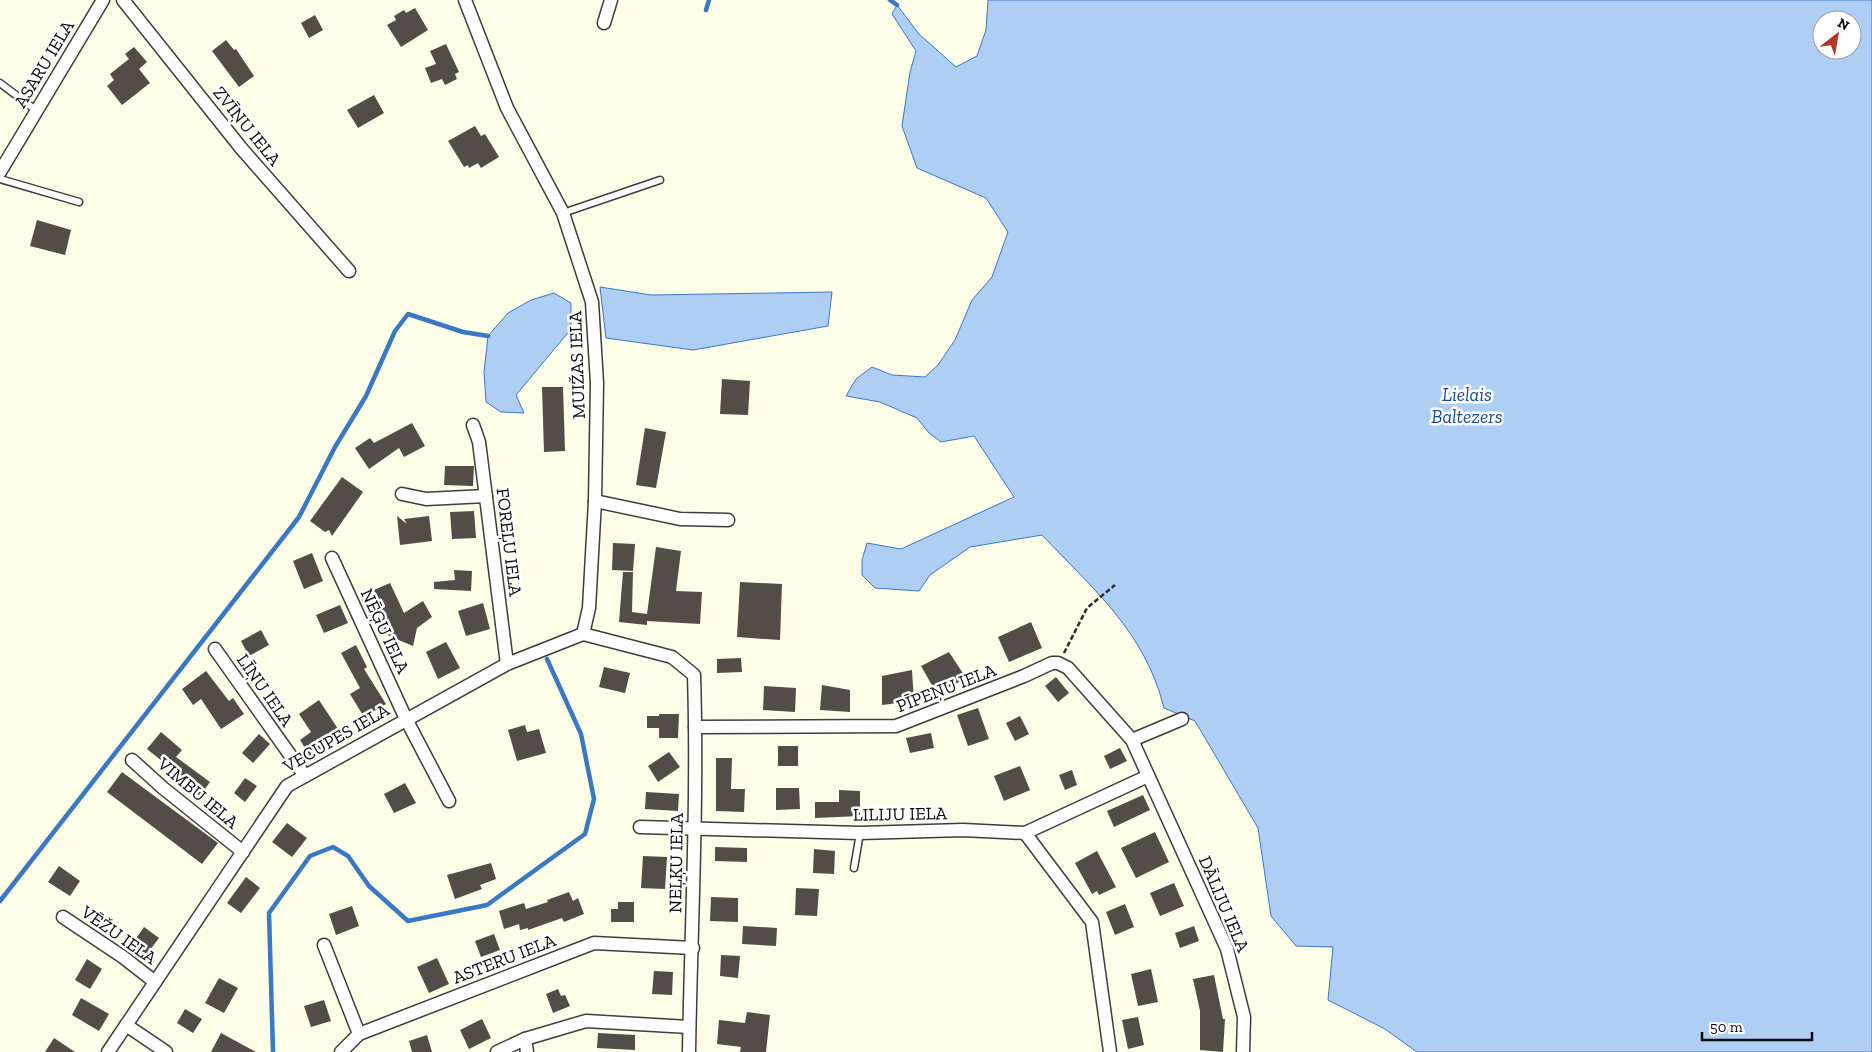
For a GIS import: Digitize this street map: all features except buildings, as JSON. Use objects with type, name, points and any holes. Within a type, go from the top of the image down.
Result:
[{"type":"street","name":"ASARU IELA","points":[[0,172],[103,0]]},
{"type":"street","name":"ZVĪŅU IELA","points":[[123,0],[241,148],[349,271]]},
{"type":"street","points":[[604,22],[611,0]]},
{"type":"street","name":"MUIŽAS IELA","points":[[466,1],[507,108],[562,213],[592,302],[597,383],[595,501],[589,608],[583,634]]},
{"type":"street","name":"FOREĻU IELA","points":[[473,425],[479,442],[507,664]]},
{"type":"street","points":[[402,494],[434,500],[486,496]]},
{"type":"street","points":[[595,501],[680,519],[728,520]]},
{"type":"street","name":"NĒĢU IELA","points":[[332,558],[406,719],[449,801]]},
{"type":"street","name":"VECUPES IELA","points":[[108,1052],[288,786],[507,664],[583,634]]},
{"type":"street","name":"NEĻĶU IELA","points":[[583,634],[672,657],[694,675],[696,727],[693,948],[689,1052]]},
{"type":"street","name":"LĪŅU IELA","points":[[215,649],[305,776]]},
{"type":"street","name":"PĪPEŅU IELA","points":[[696,727],[896,726],[1024,676],[1052,663],[1058,663]]},
{"type":"street","points":[[1058,663],[1068,668],[1132,740],[1148,776]]},
{"type":"street","points":[[1132,740],[1182,718]]},
{"type":"street","name":"VIMBU IELA","points":[[132,760],[163,788],[243,852]]},
{"type":"street","name":"LILIJU IELA","points":[[640,827],[860,833],[963,830],[1025,833],[1148,776]]},
{"type":"street","name":"DĀLIJU IELA","points":[[1148,776],[1227,950],[1244,1017],[1243,1052]]},
{"type":"street","points":[[1025,833],[1092,922],[1110,1052]]},
{"type":"street","name":"VĒŽU IELA","points":[[63,917],[123,957],[155,982]]},
{"type":"street","name":"ASTERU IELA","points":[[341,1052],[359,1034],[594,943],[693,948]]},
{"type":"street","points":[[324,946],[359,1034]]},
{"type":"street","points":[[497,1052],[526,1046],[586,1021],[689,1027]]},
{"type":"street","points":[[126,1025],[166,1052]]},
{"type":"lane","points":[[0,83],[37,110]]},
{"type":"lane","points":[[0,179],[79,202]]},
{"type":"lane","points":[[562,213],[660,180]]},
{"type":"lane","points":[[854,868],[860,833]]},
{"type":"path","points":[[1058,663],[1087,608],[1114,585]]},
{"type":"water","name":"Lielais Baltezers","points":[[988,0],[1872,0],[1872,1052],[1417,1052],[1385,1029],[1328,1000],[1333,947],[1296,946],[1271,916],[1258,828],[1195,721],[1164,708],[1155,681],[1131,634],[1098,594],[1042,535],[970,547],[930,575],[919,591],[875,588],[862,575],[862,560],[867,543],[901,549],[1014,497],[974,436],[941,442],[929,433],[917,418],[880,402],[846,396],[856,379],[872,367],[892,375],[925,377],[938,365],[955,340],[972,300],[992,277],[1008,232],[986,198],[917,168],[902,126],[910,72],[916,51],[892,14],[897,5],[919,34],[956,67],[977,56],[986,30]]},
{"type":"water","points":[[600,287],[651,295],[832,292],[828,326],[693,350],[606,338]]},
{"type":"water","points":[[554,293],[571,303],[571,329],[516,395],[524,413],[501,412],[486,402],[484,372],[488,336],[508,313],[531,300]]},
{"type":"waterway","points":[[706,10],[709,0]]},
{"type":"waterway","points":[[890,0],[897,5]]},
{"type":"waterway","points":[[0,901],[299,517],[335,447],[366,396],[395,331],[408,314],[463,332],[488,336]]},
{"type":"waterway","points":[[273,1052],[269,913],[310,856],[333,847],[348,856],[369,886],[408,921],[487,905],[585,834],[594,799],[581,734],[547,659]]}]
